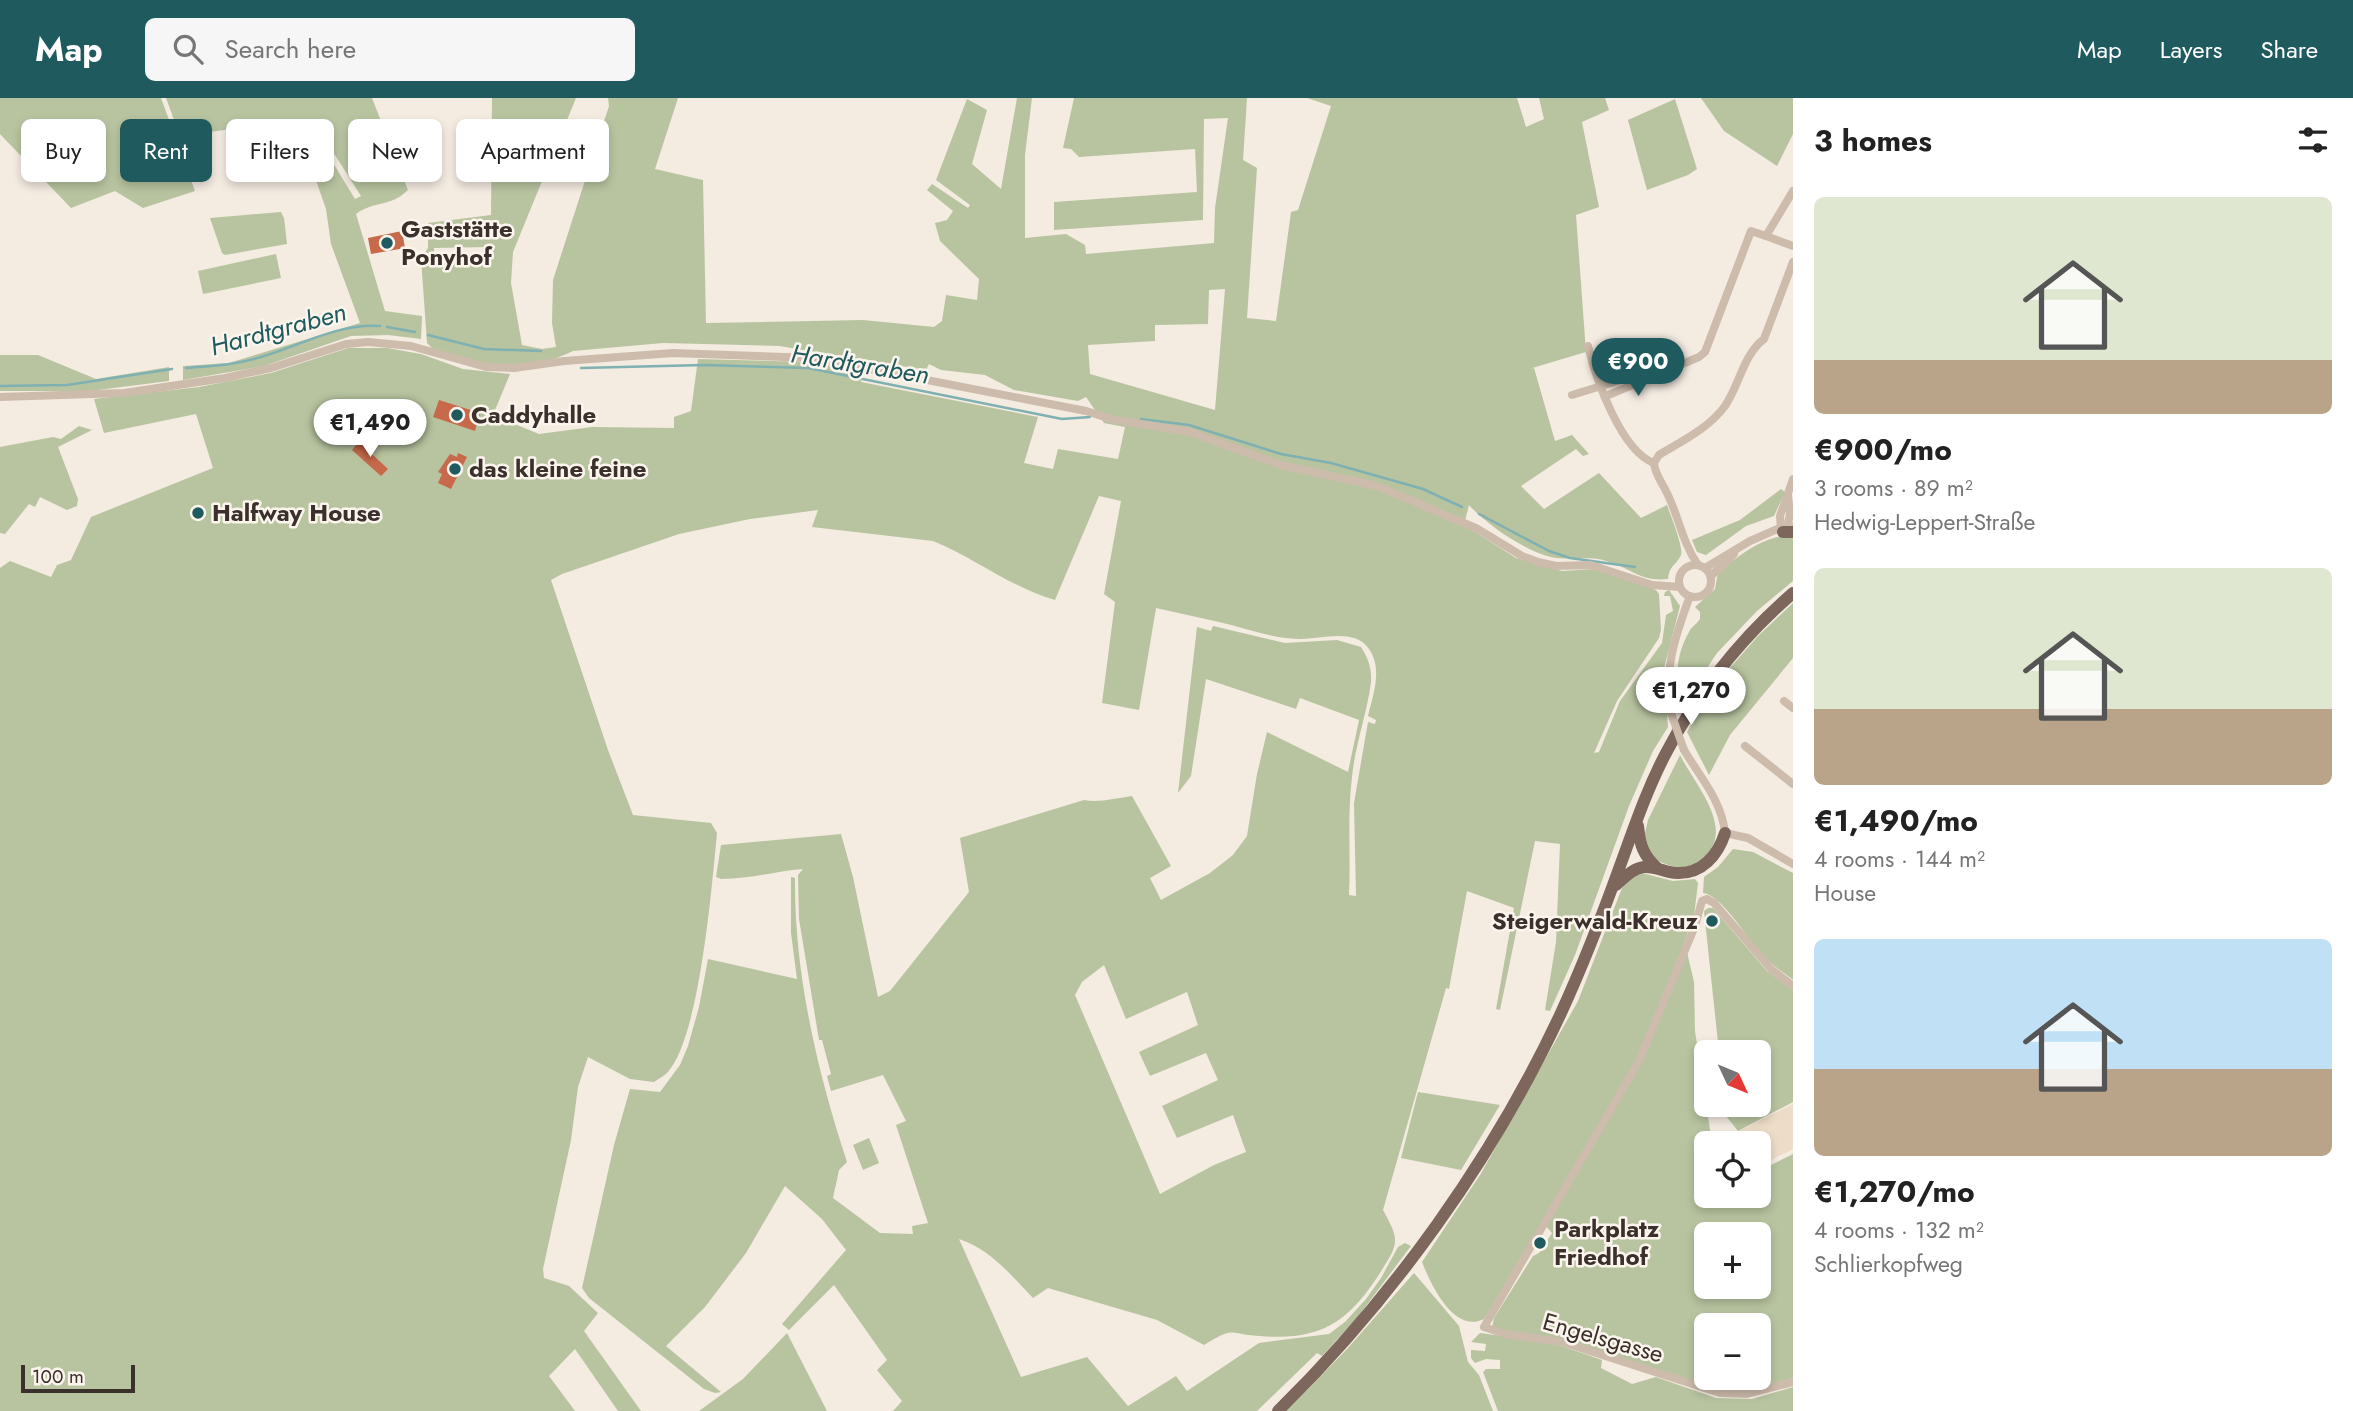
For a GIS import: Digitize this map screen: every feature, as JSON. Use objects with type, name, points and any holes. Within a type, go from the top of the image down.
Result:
[{"type":"main road","points":[[1278,1411],[1335,1352],[1395,1281],[1469,1176],[1514,1101],[1559,1016],[1665,754],[1713,677],[1753,630],[1793,593]]},
{"type":"main road","points":[[1637,821],[1640,845],[1646,858],[1657,868]]},
{"type":"main road","points":[[1612,889],[1627,874],[1641,867],[1676,873],[1693,872],[1713,858],[1725,833]]},
{"type":"street","points":[[1766,236],[1793,191]]},
{"type":"street","points":[[1606,396],[1705,352],[1751,231],[1793,246]]},
{"type":"street","points":[[1670,584],[1680,577],[1685,568],[1684,544],[1667,492],[1655,472],[1654,463],[1659,455],[1709,424],[1726,405],[1754,346],[1764,339],[1793,262]]},
{"type":"street","points":[[0,397],[113,394],[202,382],[271,368],[346,344],[368,341],[411,346],[486,367],[514,368],[673,353],[814,358],[1086,411],[1111,419],[1190,432],[1281,465],[1377,486],[1476,528],[1522,556],[1538,562],[1556,566],[1591,565],[1652,585],[1670,584],[1680,587],[1690,596]]},
{"type":"street","points":[[1588,346],[1601,386],[1628,440],[1641,458],[1654,463]]},
{"type":"street","points":[[1572,395],[1660,373]]},
{"type":"street","points":[[1685,568],[1702,566],[1785,528],[1788,496],[1793,479]]},
{"type":"street","points":[[1684,544],[1711,576]]},
{"type":"street","points":[[1690,596],[1707,592],[1711,576],[1743,545]]},
{"type":"street","points":[[1680,577],[1680,587]]},
{"type":"street","points":[[1690,596],[1668,666],[1667,689],[1671,713],[1684,750],[1723,813],[1725,833],[1748,838],[1793,864]]},
{"type":"street","points":[[1784,701],[1793,708]]},
{"type":"street","points":[[1745,746],[1793,783]]},
{"type":"street","name":"Engelsgasse","points":[[1793,986],[1771,969],[1714,903],[1707,899],[1702,901],[1691,938],[1640,1061],[1484,1327],[1505,1334],[1562,1342],[1720,1393],[1747,1394],[1793,1382]]},
{"type":"green space","points":[[0,98],[161,98],[169,119],[120,119],[120,182],[192,182],[195,191],[143,208],[115,191],[71,208],[46,182],[106,182],[106,119],[21,119],[21,156],[0,134]]},
{"type":"green space","points":[[166,98],[372,98],[380,119],[348,119],[348,176],[334,154],[334,119],[226,119],[226,130],[212,132],[212,119],[174,119]]},
{"type":"green space","points":[[492,98],[576,98],[567,119],[492,119]]},
{"type":"green space","points":[[608,98],[678,98],[655,169],[703,180],[706,323],[863,320],[934,327],[942,321],[946,295],[977,300],[979,279],[940,241],[935,223],[947,220],[953,211],[927,190],[932,184],[968,208],[970,205],[936,180],[967,99],[987,110],[972,164],[1001,189],[1017,98],[1032,98],[1025,155],[1025,238],[1066,234],[1085,245],[1086,254],[1214,243],[1215,208],[1228,118],[1204,119],[1203,220],[1054,230],[1054,202],[1197,192],[1195,149],[1079,157],[1071,149],[1063,148],[1074,98],[1247,98],[1243,160],[1257,168],[1247,318],[1276,321],[1291,212],[1298,210],[1331,106],[1307,98],[1517,98],[1526,127],[1544,119],[1539,98],[1605,98],[1609,110],[1582,122],[1599,207],[1576,215],[1586,352],[1529,369],[1534,368],[1555,441],[1572,435],[1589,454],[1583,456],[1576,449],[1521,486],[1544,509],[1599,473],[1641,518],[1667,505],[1679,538],[1681,555],[1670,570],[1668,579],[1650,578],[1600,560],[1546,556],[1498,530],[1469,505],[1464,525],[1516,558],[1562,571],[1594,569],[1656,590],[1659,594],[1659,638],[1617,701],[1594,753],[1599,752],[1620,701],[1662,643],[1666,615],[1673,611],[1670,596],[1664,596],[1665,592],[1669,590],[1680,606],[1664,668],[1668,727],[1653,751],[1629,806],[1575,955],[1550,1011],[1545,1010],[1556,942],[1560,844],[1535,841],[1500,1010],[1496,1009],[1514,908],[1467,891],[1449,989],[1446,988],[1383,1210],[1395,1236],[1394,1248],[1380,1273],[1356,1305],[1344,1316],[1316,1331],[1280,1337],[1227,1333],[1204,1345],[1157,1320],[1048,1288],[1033,1298],[990,1256],[959,1239],[1021,1377],[1087,1357],[1128,1406],[1176,1376],[1187,1391],[1259,1343],[1329,1334],[1345,1322],[1366,1299],[1398,1247],[1405,1243],[1411,1246],[1357,1318],[1322,1356],[1317,1353],[1257,1411],[893,1411],[902,1401],[877,1370],[887,1360],[834,1285],[789,1330],[782,1324],[846,1250],[822,1219],[785,1186],[746,1253],[705,1307],[666,1346],[721,1392],[704,1389],[589,1298],[582,1288],[614,1145],[630,1089],[660,1092],[680,1065],[699,1007],[708,959],[797,979],[791,933],[791,877],[795,878],[799,950],[810,1023],[847,1162],[839,1170],[833,1198],[880,1233],[913,1234],[912,1226],[928,1223],[896,1125],[906,1121],[883,1075],[831,1091],[827,1076],[831,1074],[822,1040],[819,1040],[799,919],[798,875],[803,869],[721,879],[716,877],[721,845],[841,834],[853,877],[878,997],[890,991],[969,892],[960,838],[1084,800],[1101,801],[1132,796],[1171,866],[1150,878],[1161,900],[1210,873],[1233,855],[1247,836],[1267,732],[1348,772],[1359,720],[1300,698],[1296,709],[1206,679],[1191,776],[1178,793],[1197,627],[1211,631],[1213,626],[1285,643],[1337,640],[1361,647],[1366,655],[1371,682],[1358,741],[1350,807],[1349,895],[1356,896],[1354,803],[1368,722],[1375,724],[1376,720],[1368,716],[1376,673],[1369,649],[1363,642],[1345,636],[1298,639],[1278,637],[1156,608],[1139,710],[1102,703],[1115,602],[1104,594],[1121,501],[1099,496],[1055,600],[1023,588],[933,541],[812,527],[818,510],[750,519],[679,534],[551,580],[608,750],[633,815],[711,823],[717,833],[696,995],[678,1055],[667,1073],[654,1082],[630,1079],[588,1057],[578,1087],[571,1140],[543,1269],[544,1278],[569,1286],[598,1313],[584,1331],[641,1411],[618,1411],[575,1349],[549,1376],[575,1411],[0,1411],[0,568],[10,561],[51,577],[57,565],[71,560],[91,517],[213,468],[196,414],[104,433],[94,399],[199,387],[271,373],[348,348],[387,348],[421,354],[463,369],[510,374],[493,415],[539,434],[592,427],[674,428],[674,417],[691,411],[698,359],[814,362],[863,371],[861,382],[1038,417],[1024,463],[1053,469],[1058,449],[1118,459],[1125,427],[1104,423],[1086,397],[1078,401],[1014,390],[985,375],[941,370],[929,364],[926,370],[779,346],[663,343],[573,351],[531,364],[497,366],[433,349],[427,343],[421,258],[428,248],[428,223],[491,215],[491,182],[542,182],[513,252],[511,283],[522,345],[542,349],[556,347],[552,323],[553,280],[585,182],[609,182],[609,119],[605,119],[609,106]],"holes":[[[487,247],[487,257],[434,263],[434,248]],[[1225,289],[1215,410],[1090,374],[1088,345],[1155,341],[1155,325],[1208,324],[1209,290]],[[1104,965],[1126,1019],[1187,992],[1198,1025],[1139,1052],[1150,1076],[1206,1053],[1218,1080],[1162,1106],[1177,1138],[1233,1115],[1246,1152],[1214,1165],[1160,1194],[1075,995],[1082,982]]]},
{"type":"green space","points":[[1701,98],[1793,98],[1793,134],[1777,166],[1724,131]]},
{"type":"green space","points":[[1675,99],[1697,169],[1647,190],[1628,120]]},
{"type":"green space","points":[[334,164],[355,199],[361,196],[352,182],[405,182],[408,190],[401,196],[356,214],[385,311],[422,316],[421,339],[388,335],[351,336],[264,366],[183,380],[183,366],[229,363],[360,323],[331,244],[326,209],[317,182],[334,182]]},
{"type":"green space","points":[[281,212],[287,244],[225,255],[222,253],[210,218]]},
{"type":"green space","points":[[276,254],[281,278],[203,294],[198,271]]},
{"type":"green space","points":[[0,355],[38,355],[96,379],[169,367],[169,381],[90,391],[0,391]]},
{"type":"green space","points":[[79,426],[92,430],[58,447],[78,499],[77,506],[67,510],[40,497],[35,507],[29,504],[5,534],[0,533],[0,447],[53,437],[61,439]]},
{"type":"green space","points":[[1781,489],[1785,492],[1774,516],[1746,526],[1706,555],[1697,552],[1692,540],[1740,520]]},
{"type":"green space","points":[[1793,535],[1793,581],[1757,611],[1717,653],[1679,710],[1679,660],[1684,641],[1700,619],[1700,612],[1695,607],[1715,589],[1718,572],[1735,559],[1762,542]]},
{"type":"green space","points":[[1793,603],[1793,658],[1730,735],[1709,775],[1687,732],[1714,686],[1758,636]]},
{"type":"green space","points":[[1680,755],[1711,810],[1715,825],[1715,839],[1709,852],[1696,863],[1684,867],[1667,865],[1650,856],[1645,833],[1648,820]]},
{"type":"green space","points":[[1733,849],[1753,852],[1793,873],[1793,980],[1766,959],[1718,901],[1703,893],[1704,877],[1718,867]]},
{"type":"green space","points":[[1642,873],[1673,881],[1695,879],[1698,883],[1694,916],[1682,948],[1687,952],[1694,982],[1696,1040],[1694,1040],[1694,1117],[1708,1117],[1710,1131],[1694,1131],[1694,1208],[1771,1208],[1771,1165],[1793,1154],[1793,1378],[1771,1384],[1771,1313],[1694,1313],[1694,1382],[1608,1355],[1492,1328],[1494,1318],[1533,1256],[1539,1253],[1552,1233],[1545,1225],[1484,1319],[1473,1322],[1454,1314],[1431,1283],[1422,1262],[1480,1175],[1578,1001],[1622,888],[1629,879]]},
{"type":"green space","points":[[1713,908],[1767,971],[1793,990],[1793,1102],[1771,1114],[1771,1040],[1718,1040],[1704,911]]},
{"type":"green space","points":[[1418,1092],[1500,1105],[1461,1170],[1401,1158]]},
{"type":"green space","points":[[1727,1117],[1765,1117],[1738,1131]]},
{"type":"green space","points":[[869,1138],[879,1163],[863,1170],[853,1145]]},
{"type":"green space","points":[[1414,1273],[1459,1326],[1468,1362],[1479,1375],[1493,1411],[1287,1411],[1347,1349]]},
{"type":"green space","points":[[787,1333],[827,1411],[699,1411],[743,1379]]},
{"type":"green space","points":[[1480,1333],[1553,1343],[1602,1360],[1601,1368],[1632,1384],[1656,1377],[1716,1398],[1752,1399],[1793,1387],[1793,1411],[1498,1411],[1483,1372],[1486,1369],[1500,1369],[1500,1360],[1486,1359],[1475,1363],[1471,1358],[1471,1350],[1485,1351],[1486,1344],[1471,1342]]},
{"type":"shaded area","points":[[1793,1104],[1793,1149],[1771,1160],[1771,1131],[1739,1131]]},
{"type":"building","name":"Gaststätte Ponyhof","points":[[402,231],[405,248],[371,254],[368,238]]},
{"type":"building","name":"Caddyhalle","points":[[439,400],[480,413],[475,431],[433,417]]},
{"type":"building","points":[[359,442],[388,469],[381,476],[352,450]]},
{"type":"building","points":[[458,453],[467,457],[451,489],[438,483],[442,474],[438,472],[450,454],[457,457]]},
{"type":"waterway","name":"Hardtgraben","points":[[186,368],[242,362],[349,328],[380,326]]},
{"type":"waterway","name":"Hardtgraben","points":[[387,327],[415,332]]},
{"type":"waterway","name":"Hardtgraben","points":[[428,335],[484,349],[541,351]]},
{"type":"waterway","name":"Hardtgraben","points":[[581,368],[704,365],[808,368],[1062,419],[1090,417]]},
{"type":"waterway","name":"Hardtgraben","points":[[0,386],[67,385],[172,369]]},
{"type":"waterway","name":"Hardtgraben","points":[[1141,419],[1189,425],[1281,454],[1331,463],[1423,489],[1462,507]]},
{"type":"waterway","points":[[1479,514],[1549,551],[1570,558],[1635,567]]},
{"type":"place","name":"Gaststätte Ponyhof","points":[[387,243]]},
{"type":"place","name":"Caddyhalle","points":[[457,415]]},
{"type":"place","name":"das kleine feine","points":[[455,469]]},
{"type":"place","name":"Halfway House","points":[[198,513]]},
{"type":"place","name":"Steigerwald-Kreuz","points":[[1712,921]]},
{"type":"place","name":"Parkplatz Friedhof","points":[[1540,1243]]}]
